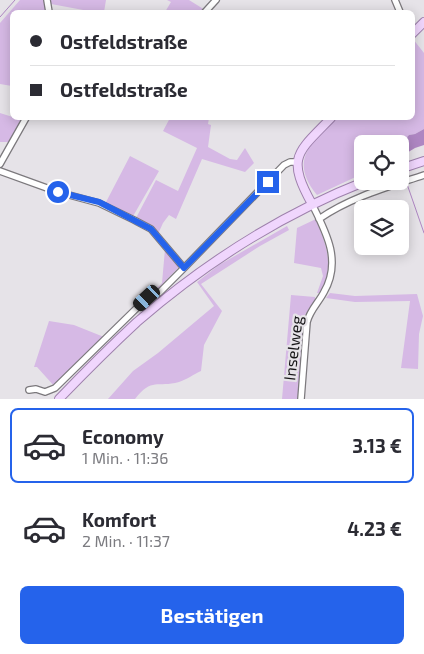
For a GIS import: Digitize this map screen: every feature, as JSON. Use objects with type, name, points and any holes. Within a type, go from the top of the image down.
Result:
[{"type":"main road","points":[[415,31],[424,22]]},
{"type":"main road","points":[[312,204],[299,177],[297,162],[302,147],[329,120]]},
{"type":"main road","points":[[409,165],[424,161]]},
{"type":"main road","points":[[59,399],[127,332],[177,289],[248,240],[312,204],[354,186]]},
{"type":"street","points":[[207,10],[216,0]]},
{"type":"street","points":[[25,120],[0,167],[58,192],[99,202],[151,229],[184,268]]},
{"type":"street","points":[[29,390],[36,389],[45,392],[55,388],[147,298],[159,293],[284,165],[288,162],[297,162]]},
{"type":"street","points":[[319,219],[354,199],[424,175]]},
{"type":"street","name":"Inselweg","points":[[301,399],[307,322],[310,312],[328,286],[332,271],[332,250],[312,204]]},
{"type":"shaded area","points":[[20,0],[45,0],[47,10],[11,10]]},
{"type":"shaded area","points":[[50,0],[106,0],[104,10],[83,10],[51,4]]},
{"type":"shaded area","points":[[167,0],[189,0],[205,10],[166,10],[171,2]]},
{"type":"shaded area","points":[[10,12],[10,86],[0,84],[0,23]]},
{"type":"shaded area","points":[[415,42],[424,53],[424,129],[409,135],[354,135],[354,178],[317,195],[304,171],[304,161],[312,144],[335,120],[415,120]]},
{"type":"shaded area","points":[[0,113],[10,116],[10,120],[22,120],[10,142],[0,142]]},
{"type":"shaded area","points":[[169,120],[209,120],[208,124],[211,125],[208,147],[230,159],[237,160],[245,148],[254,163],[245,172],[202,159],[176,219],[169,215],[158,234],[136,218],[156,180],[178,191],[197,148],[163,131]]},
{"type":"shaded area","points":[[424,129],[424,145],[409,152],[409,135]]},
{"type":"shaded area","points":[[130,156],[159,171],[132,218],[105,204]]},
{"type":"shaded area","points":[[316,219],[328,256],[327,273],[321,293],[317,293],[323,276],[321,268],[294,263],[297,228]]},
{"type":"shaded area","points":[[287,226],[289,230],[260,246],[201,284],[222,311],[204,345],[201,371],[179,382],[155,384],[146,388],[135,399],[108,399],[133,371],[158,353],[214,306],[197,282],[219,265]]},
{"type":"shaded area","points":[[165,249],[179,267],[153,294],[162,283]]},
{"type":"shaded area","points":[[330,293],[355,296],[417,294],[423,316],[419,334],[418,369],[401,368],[410,301],[355,302],[326,298]]},
{"type":"shaded area","points":[[291,295],[315,297],[315,301],[304,316],[299,399],[282,399]]},
{"type":"shaded area","points":[[49,321],[74,325],[104,337],[55,387],[37,367],[34,367]]},
{"type":"waterway","points":[[0,17],[15,0]]},
{"type":"waterway","points":[[409,190],[424,233]]},
{"type":"route","points":[[58,192],[99,202],[151,229],[184,268],[268,182]]}]
